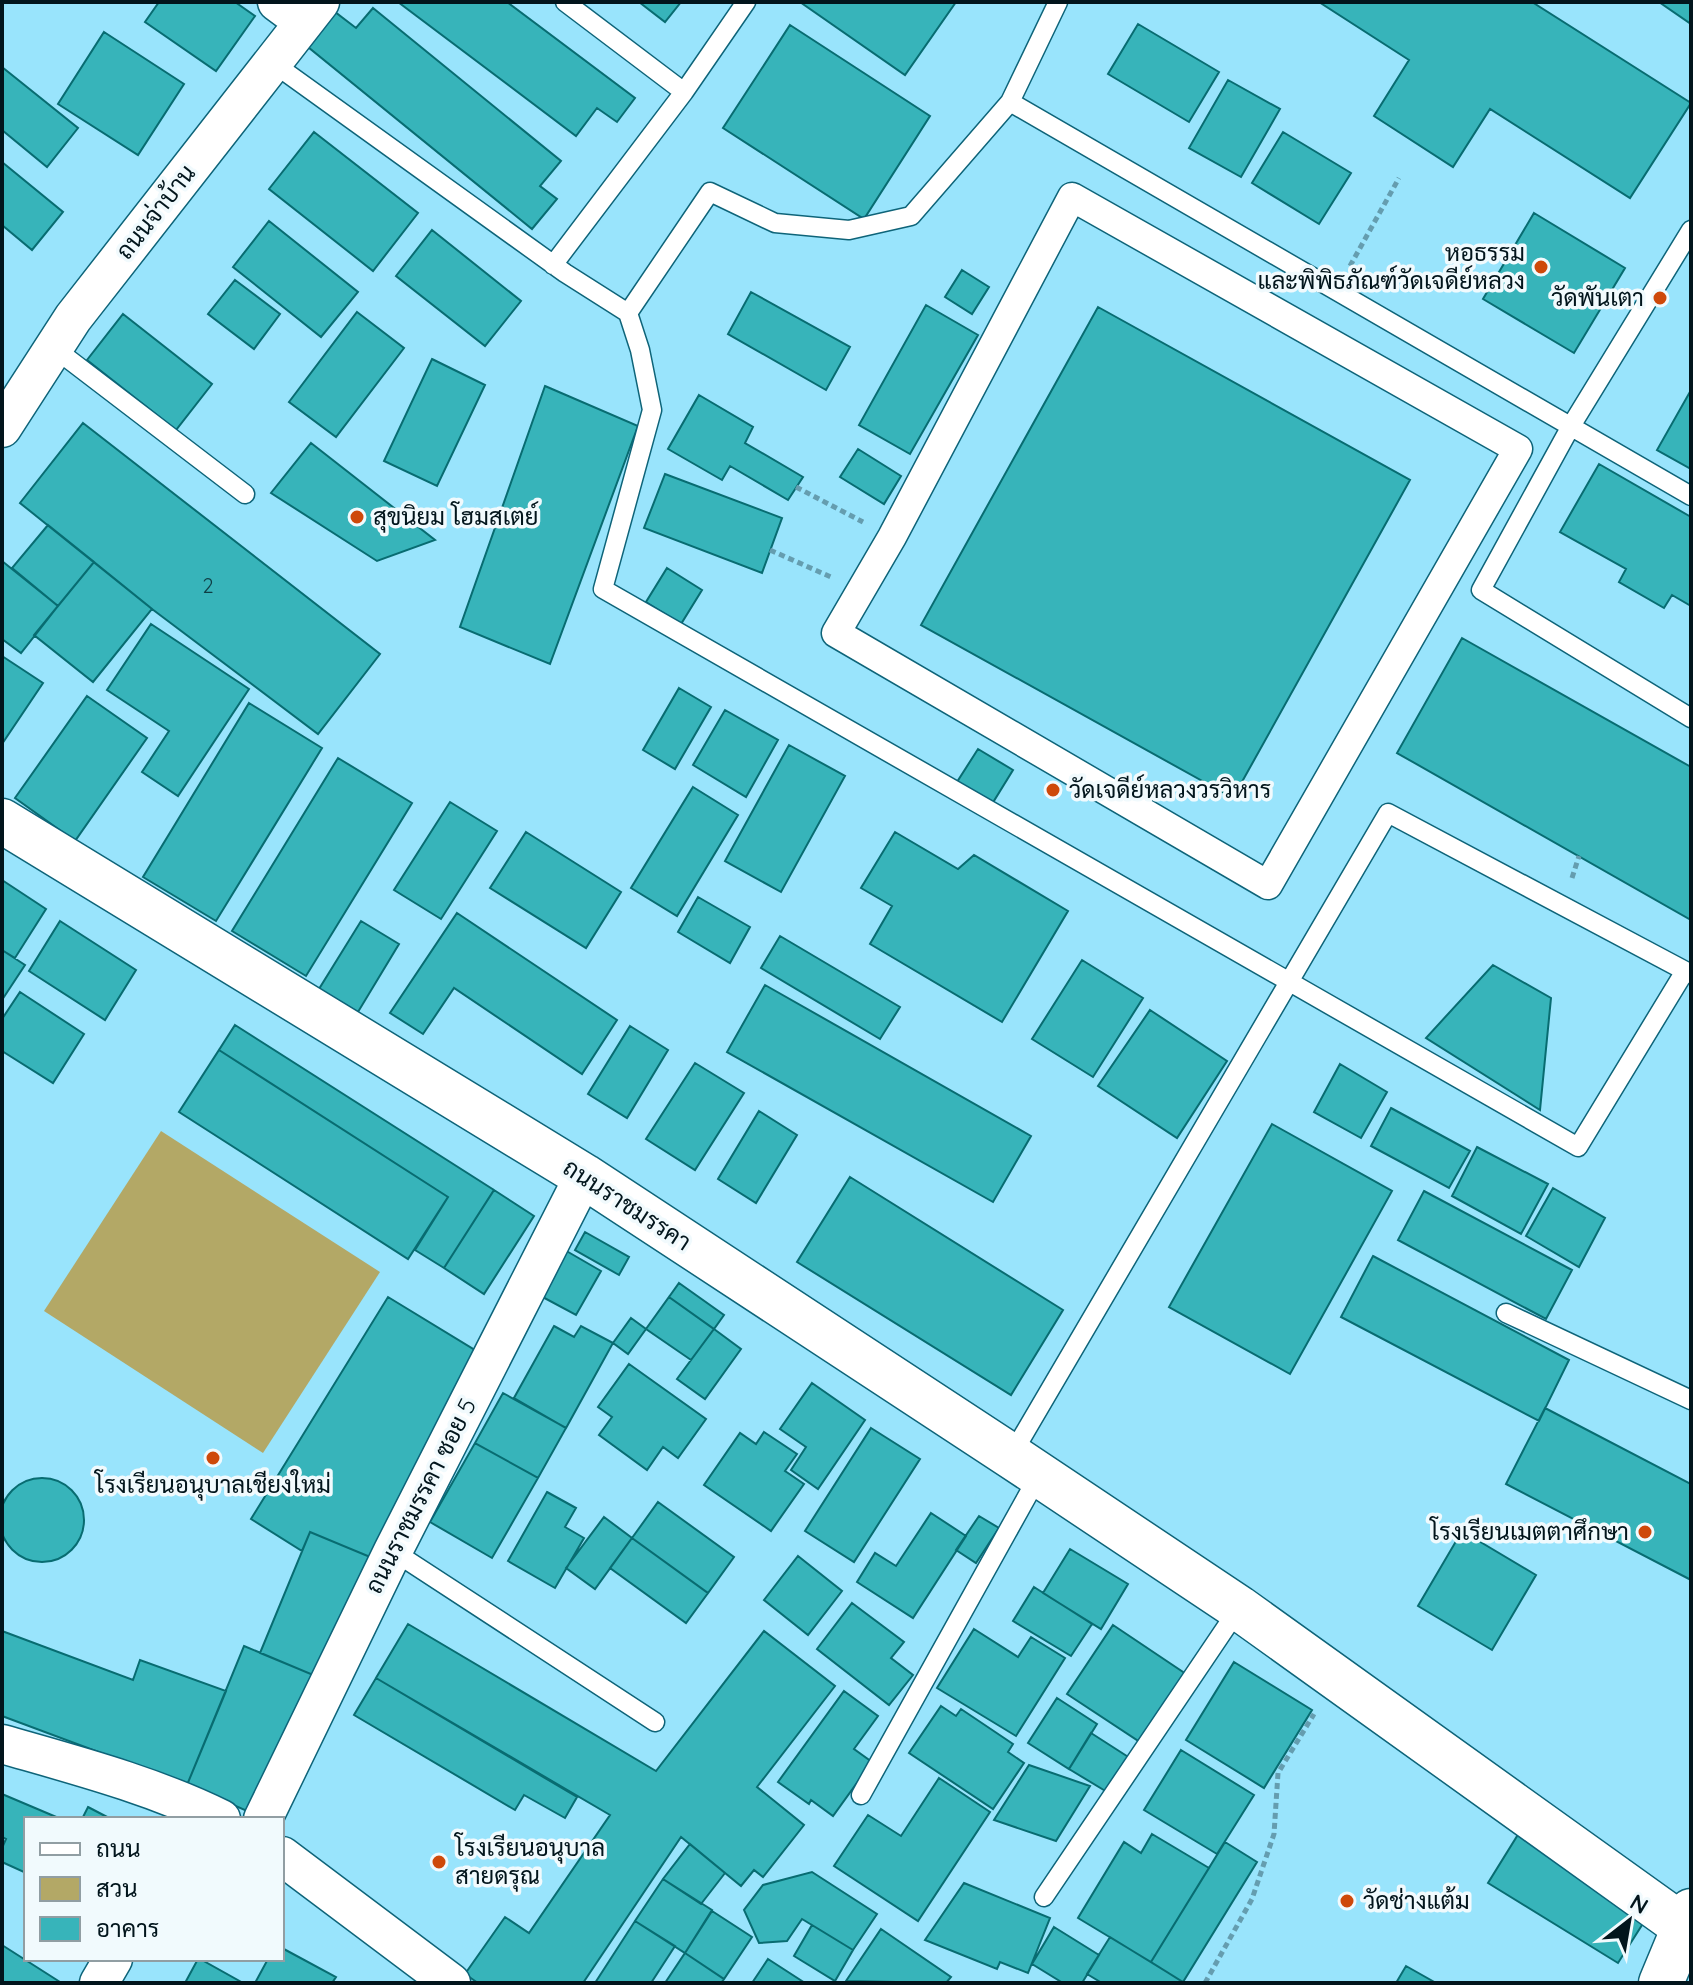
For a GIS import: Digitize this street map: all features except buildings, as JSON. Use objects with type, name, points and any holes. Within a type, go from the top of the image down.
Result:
[{"type":"street","name":"ถนนจ่าบ้าน","points":[[2,428],[73,318],[273,63],[300,9]]},
{"type":"street","points":[[1072,197],[1518,449],[1268,885],[836,633],[861,591],[1072,197]]},
{"type":"street","name":"ถนนราชมรรคา","points":[[2,821],[584,1176],[1239,1608],[1689,1923]]},
{"type":"street","name":"ถนนราชมรรคา ซอย 5","points":[[264,1817],[393,1551],[584,1176]]},
{"type":"street","points":[[2,1744],[97,1772],[204,1815]]},
{"type":"street","points":[[284,1858],[451,1983]]},
{"type":"street","points":[[1661,1983],[1689,1923]]},
{"type":"street","points":[[99,1983],[112,1961]]},
{"type":"lane","points":[[565,2],[684,92]]},
{"type":"lane","points":[[553,265],[684,92],[746,2]]},
{"type":"lane","points":[[628,313],[710,192],[775,223],[849,230],[911,216],[1010,102],[1058,2]]},
{"type":"lane","points":[[273,63],[553,265],[628,313],[640,350],[652,410],[603,589],[1289,982],[1578,1147],[1688,972],[1388,813],[1289,982],[1025,1466],[861,1795]]},
{"type":"lane","points":[[1010,102],[1691,496]]},
{"type":"lane","points":[[1691,230],[1571,426],[1481,590],[1691,718]]},
{"type":"lane","points":[[54,348],[245,494]]},
{"type":"lane","points":[[1506,1313],[1691,1400]]},
{"type":"lane","points":[[393,1551],[655,1722]]},
{"type":"lane","points":[[1044,1897],[1239,1608]]},
{"type":"path","points":[[1336,290],[1399,178]]},
{"type":"path","points":[[796,487],[892,537]]},
{"type":"path","points":[[770,550],[861,591]]},
{"type":"path","points":[[1205,1983],[1252,1899],[1274,1834],[1278,1773],[1337,1678]]},
{"type":"green space","points":[[161,1131],[380,1272],[263,1453],[44,1311]]},
{"type":"place","name":"หอธรรม และพิพิธภัณฑ์วัดเจดีย์หลวง","points":[[1541,267]]},
{"type":"place","name":"วัดพันเตา","points":[[1660,298]]},
{"type":"place","name":"สุขนิยม โฮมสเตย์","points":[[357,517]]},
{"type":"place","name":"วัดเจดีย์หลวงวรวิหาร","points":[[1053,790]]},
{"type":"place","name":"โรงเรียนอนุบาลเชียงใหม่","points":[[213,1458]]},
{"type":"place","name":"โรงเรียนเมตตาศึกษา","points":[[1645,1532]]},
{"type":"place","name":"โรงเรียนอนุบาล สายดรุณ","points":[[439,1862]]},
{"type":"place","name":"วัดช่างแต้ม","points":[[1347,1901]]}]
